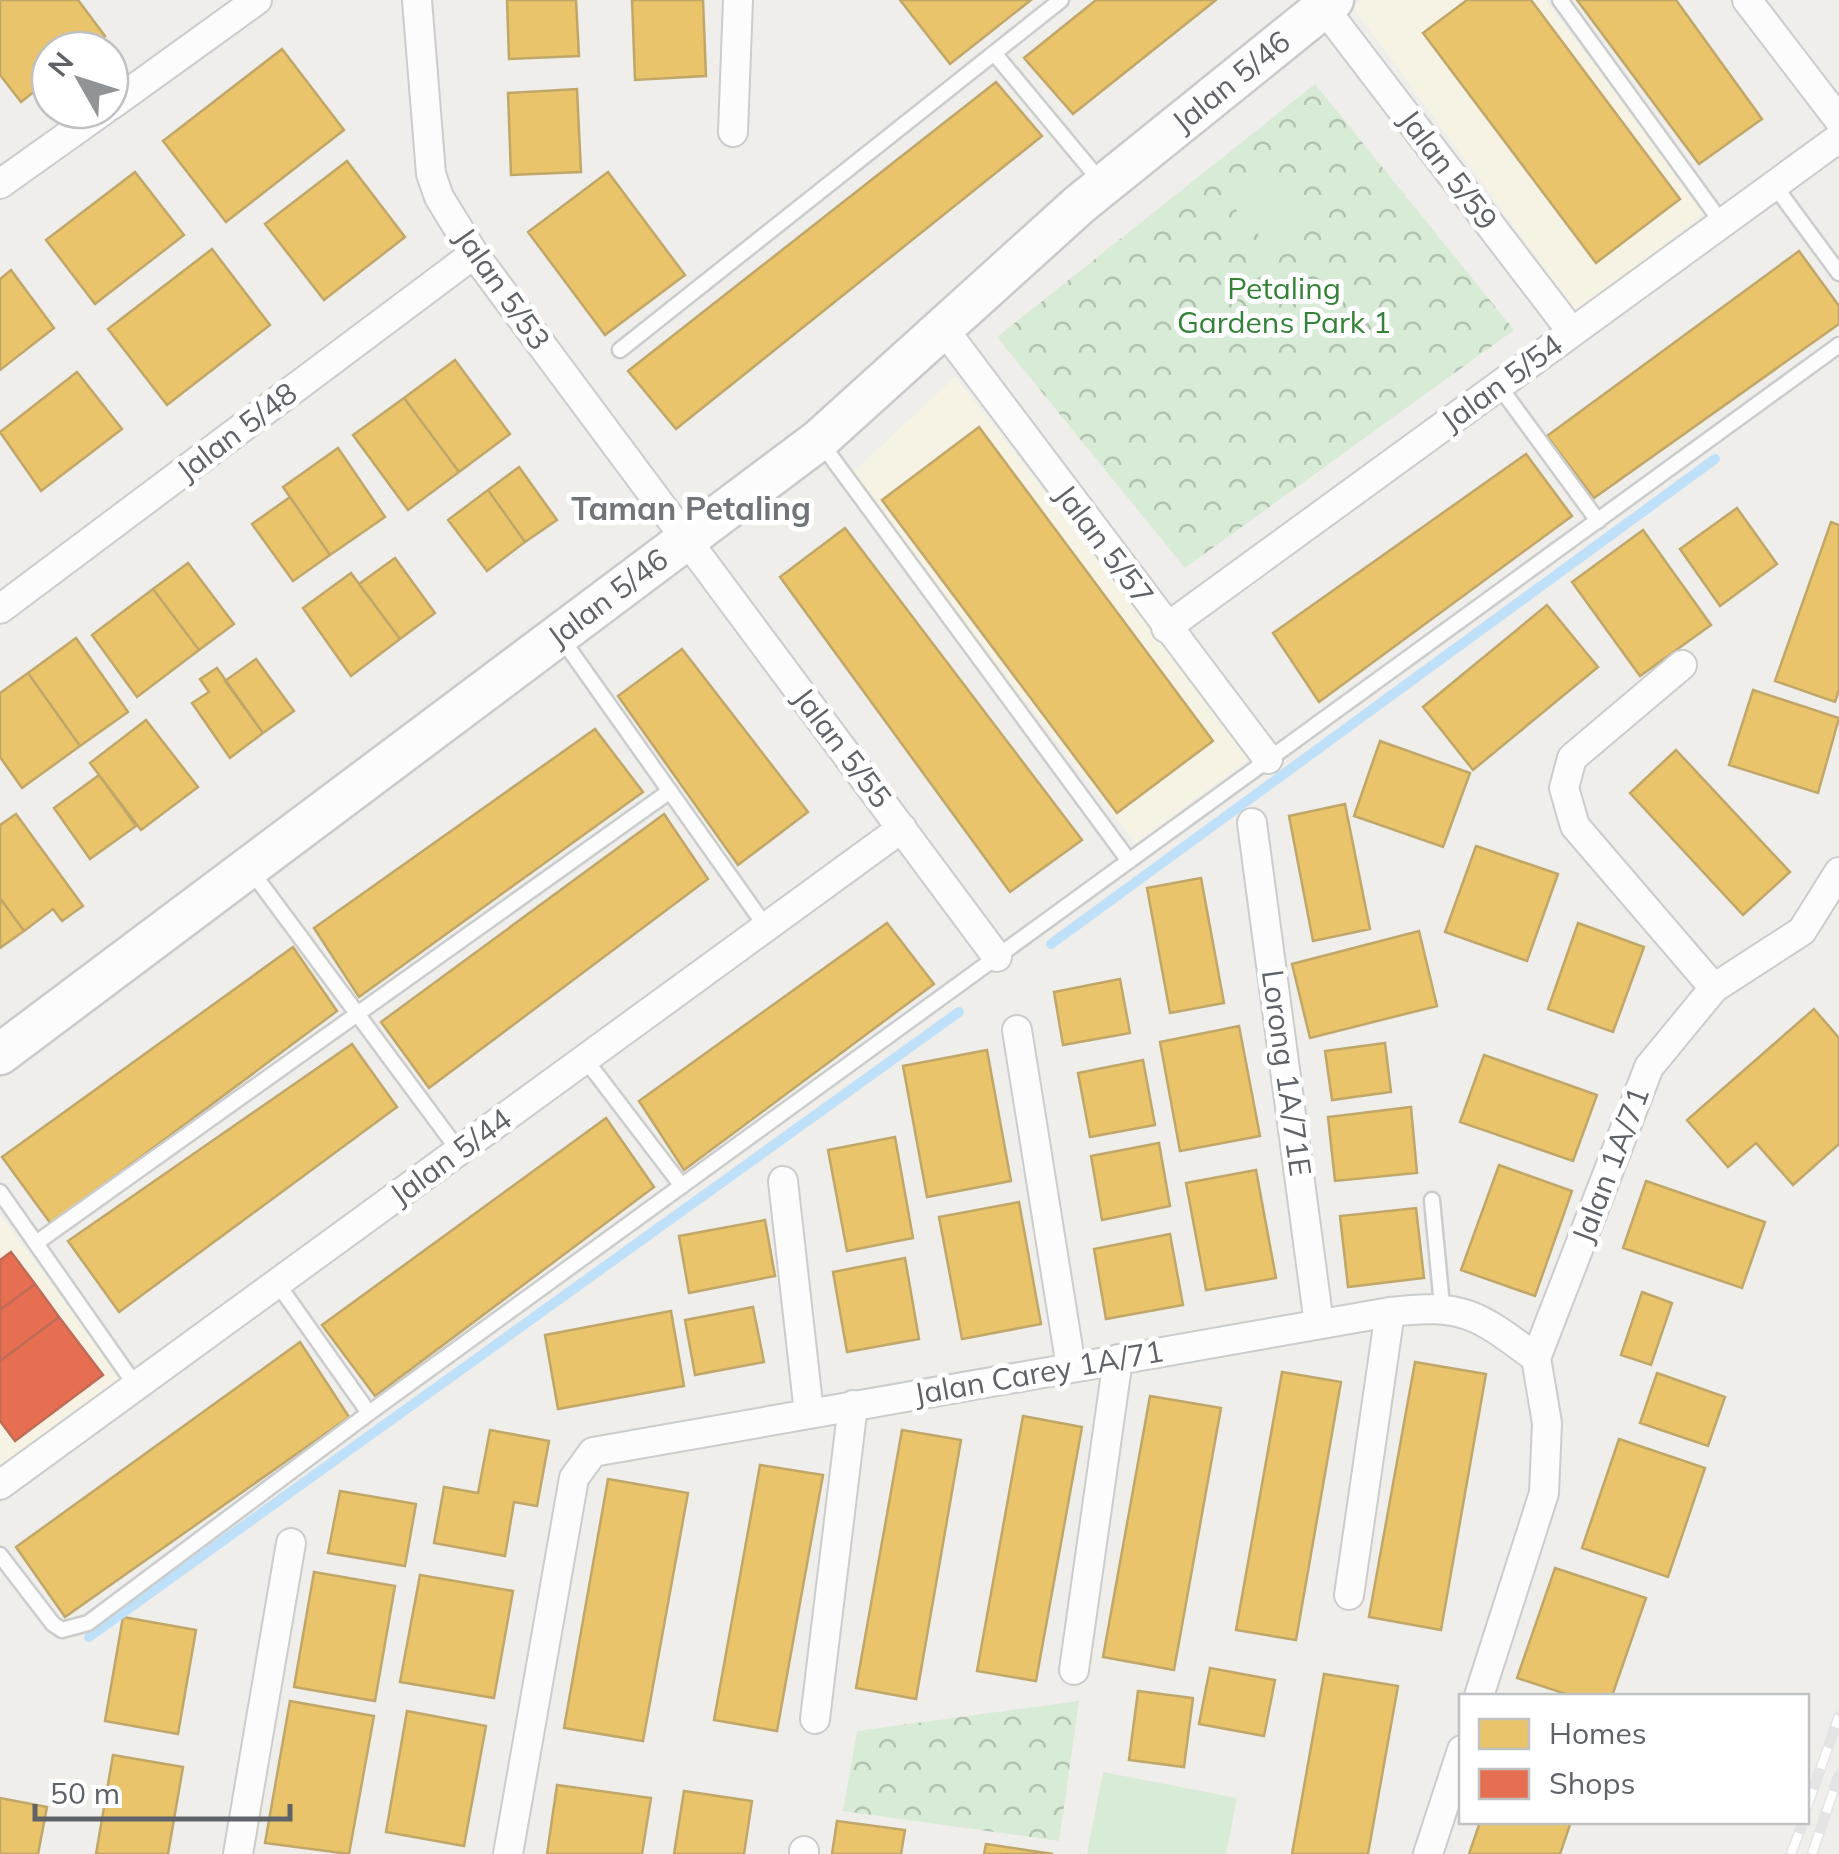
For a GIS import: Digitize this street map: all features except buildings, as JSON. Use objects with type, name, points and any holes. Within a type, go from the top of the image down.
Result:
[{"type":"street","points":[[130,92],[258,0]]},
{"type":"street","name":"Jalan 5/53","points":[[416,0],[431,174],[439,197],[474,254],[686,539]]},
{"type":"street","points":[[733,132],[738,0]]},
{"type":"street","points":[[1748,0],[1839,120]]},
{"type":"street","name":"Jalan 5/46","points":[[0,1054],[819,440],[1104,186],[1329,4]]},
{"type":"street","name":"Jalan 5/59","points":[[1329,4],[1572,332]]},
{"type":"street","points":[[0,184],[76,130]]},
{"type":"street","name":"Jalan 5/54","points":[[1166,628],[1839,138]]},
{"type":"street","name":"Jalan 5/48","points":[[0,609],[474,254]]},
{"type":"street","name":"Jalan 5/57","points":[[943,328],[1268,759]]},
{"type":"street","name":"Jalan 5/55","points":[[686,539],[997,957]]},
{"type":"street","points":[[1682,665],[1572,758],[1564,788],[1575,826],[1714,988]]},
{"type":"street","name":"Lorong 1A/71E","points":[[1252,823],[1319,1324]]},
{"type":"street","name":"Jalan 5/44","points":[[0,1485],[902,828]]},
{"type":"street","name":"Jalan 1A/71","points":[[1536,1358],[1649,1067],[1714,988],[1802,931],[1839,872]]},
{"type":"street","points":[[1017,1030],[1072,1367]]},
{"type":"street","points":[[783,1180],[809,1413]]},
{"type":"street","name":"Jalan Carey 1A/71","points":[[508,1854],[578,1468],[593,1452],[1319,1324],[1442,1306],[1482,1318],[1536,1358]]},
{"type":"street","points":[[1349,1595],[1390,1312]]},
{"type":"street","points":[[1480,1694],[1544,1493],[1547,1423],[1536,1358]]},
{"type":"street","points":[[1074,1670],[1118,1360]]},
{"type":"street","points":[[815,1720],[853,1405]]},
{"type":"street","points":[[238,1854],[291,1543]]},
{"type":"street","points":[[1428,1854],[1459,1759]]},
{"type":"lane","points":[[620,350],[1061,0]]},
{"type":"lane","points":[[1560,0],[1722,223]]},
{"type":"lane","points":[[994,53],[1104,186]]},
{"type":"lane","points":[[1774,185],[1839,274]]},
{"type":"lane","points":[[0,1554],[53,1624],[71,1630],[88,1623],[369,1413],[1839,346]]},
{"type":"lane","points":[[1499,386],[1598,521]]},
{"type":"lane","points":[[819,440],[1129,861]]},
{"type":"lane","points":[[559,635],[766,927]]},
{"type":"lane","points":[[36,1243],[670,791]]},
{"type":"lane","points":[[248,868],[459,1151]]},
{"type":"lane","points":[[585,1059],[682,1186]]},
{"type":"lane","points":[[0,1192],[136,1386]]},
{"type":"lane","points":[[1432,1200],[1442,1306]]},
{"type":"lane","points":[[277,1284],[369,1413]]},
{"type":"shaded area","points":[[1363,0],[1545,0],[1707,211],[1578,314],[1353,7]]},
{"type":"shaded area","points":[[955,377],[1254,756],[1136,843],[849,476]]},
{"type":"shaded area","points":[[0,1215],[126,1383],[0,1468]]},
{"type":"green space","name":"Petaling Gardens Park 1","points":[[1315,84],[1514,330],[1185,568],[997,337]]},
{"type":"green space","points":[[1264,175],[1308,226],[1275,253],[1232,205]]},
{"type":"green space","points":[[1079,1701],[1059,1841],[843,1811],[857,1731]]},
{"type":"green space","points":[[1103,1772],[1237,1798],[1226,1854],[1087,1854]]},
{"type":"waterway","points":[[1051,944],[1715,459]]},
{"type":"waterway","points":[[89,1637],[959,1012]]},
{"type":"railway","points":[[1809,1801],[1839,1716]]},
{"type":"railway","points":[[1812,1854],[1839,1775]]},
{"type":"railway","points":[[1791,1854],[1802,1824]]},
{"type":"district","name":"Taman Petaling","points":[[691,509]]}]
